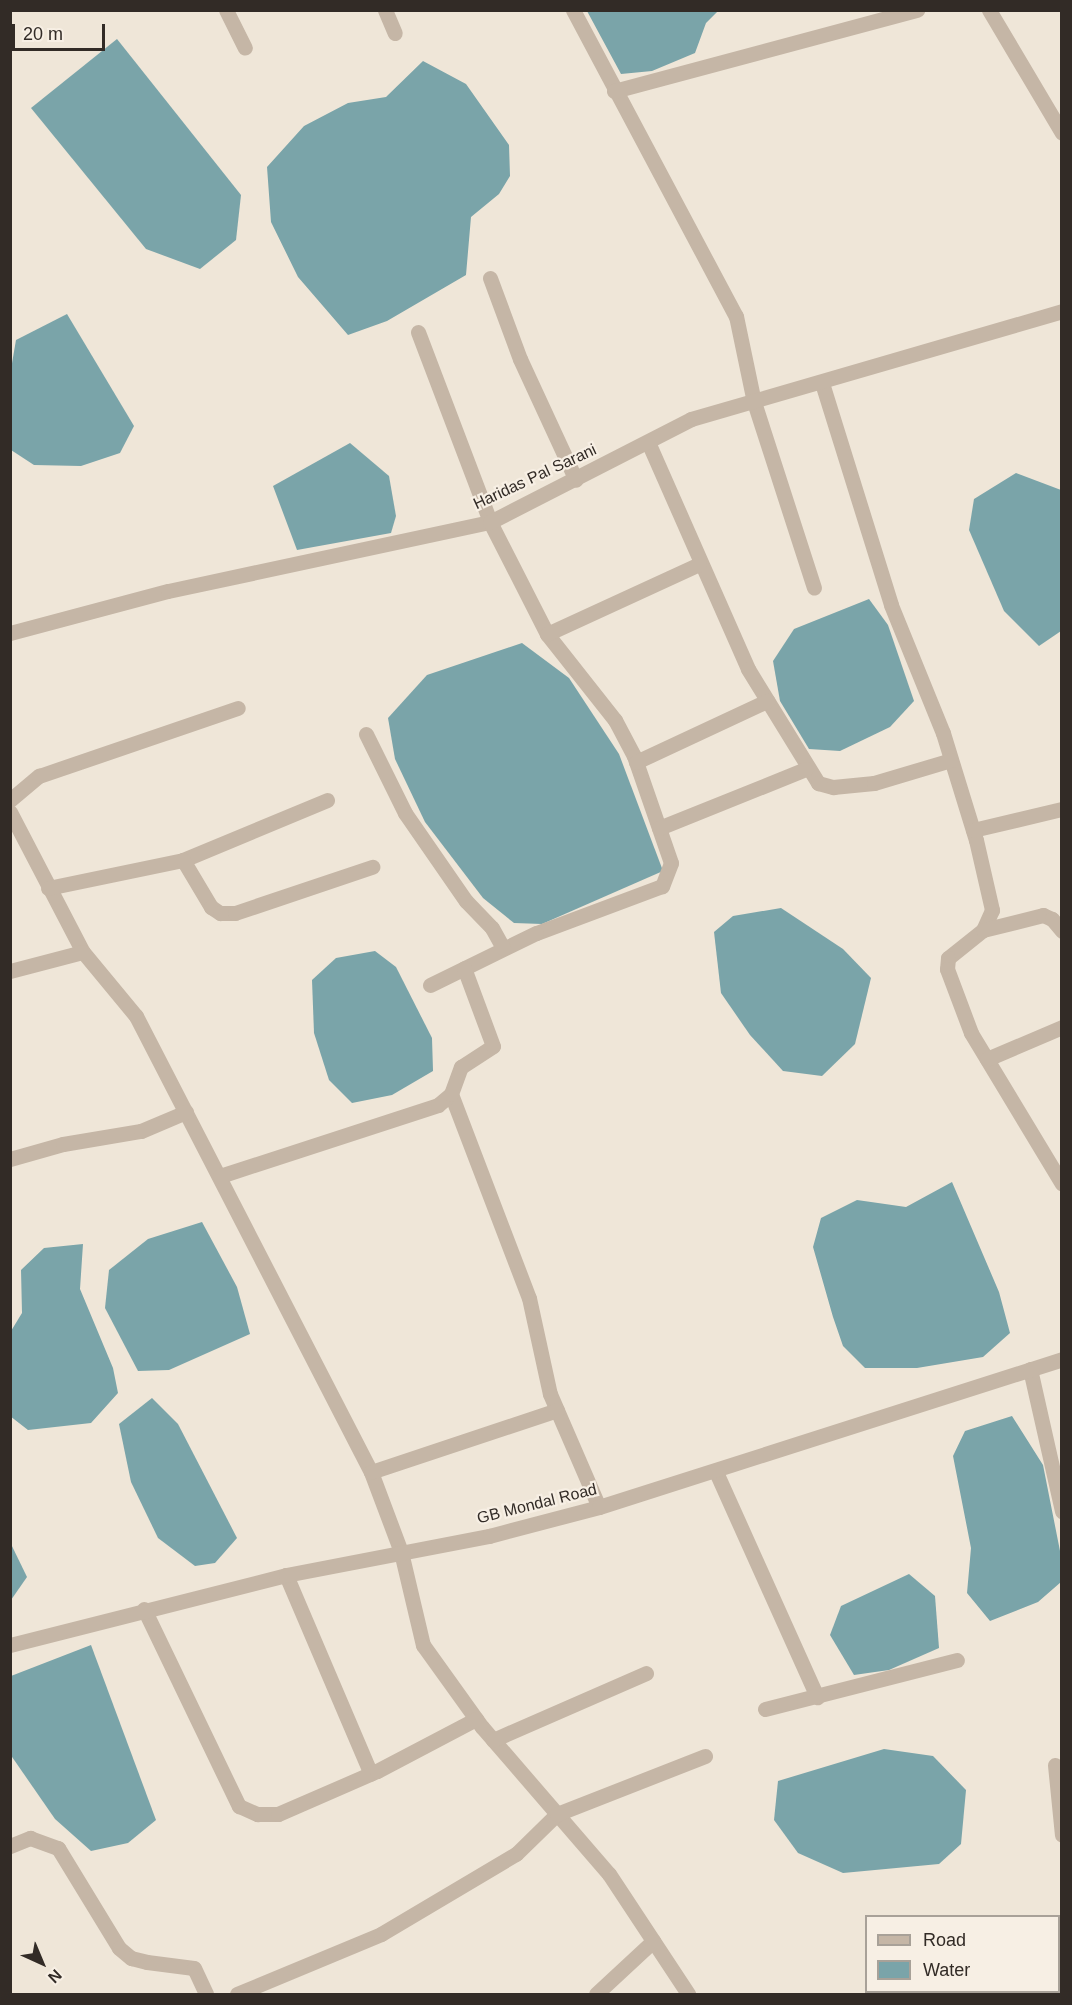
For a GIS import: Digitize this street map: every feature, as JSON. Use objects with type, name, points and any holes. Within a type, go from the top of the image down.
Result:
[{"type":"street","points":[[226,10],[245,48]]},
{"type":"street","points":[[385,10],[395,33]]},
{"type":"street","points":[[573,10],[614,91],[696,237],[735,316],[754,402],[814,588]]},
{"type":"street","points":[[614,91],[917,10]]},
{"type":"street","points":[[989,10],[1062,133]]},
{"type":"street","points":[[490,278],[520,359],[576,480]]},
{"type":"street","name":"Haridas Pal Sarani","points":[[10,633],[168,591],[490,522],[692,419],[822,383],[1062,311]]},
{"type":"street","points":[[418,332],[490,522],[547,634],[615,720],[636,762],[671,862],[662,886],[503,948],[430,985]]},
{"type":"street","points":[[822,383],[891,605],[951,760],[973,830],[992,910],[983,930]]},
{"type":"street","points":[[648,442],[699,564],[767,701],[806,769],[818,783],[833,787],[874,783],[951,760]]},
{"type":"street","points":[[547,634],[699,564]]},
{"type":"street","points":[[636,762],[767,701]]},
{"type":"street","points":[[10,800],[39,776],[238,708]]},
{"type":"street","points":[[366,734],[405,813],[466,901],[492,928],[503,948]]},
{"type":"street","points":[[659,828],[806,769]]},
{"type":"street","points":[[48,888],[183,860],[327,800]]},
{"type":"street","points":[[973,830],[1062,809]]},
{"type":"street","points":[[10,812],[83,952],[136,1016],[371,1472],[401,1552],[423,1645],[476,1719],[609,1875],[688,1995]]},
{"type":"street","points":[[183,860],[211,907],[220,913],[235,912],[372,867]]},
{"type":"street","points":[[1062,931],[1052,919],[1043,915],[983,930],[948,958],[947,969],[971,1032],[1062,1184]]},
{"type":"street","points":[[10,971],[83,952]]},
{"type":"street","points":[[220,1176],[438,1105],[451,1094],[461,1067],[493,1046],[464,968]]},
{"type":"street","points":[[987,1059],[1060,1033]]},
{"type":"street","points":[[451,1094],[529,1298],[557,1410],[599,1507]]},
{"type":"street","points":[[10,1159],[63,1144],[141,1131],[186,1112]]},
{"type":"street","name":"GB Mondal Road","points":[[10,1645],[144,1609],[286,1575],[489,1536],[599,1507],[716,1472],[1062,1359]]},
{"type":"street","points":[[1030,1369],[1062,1511]]},
{"type":"street","points":[[371,1472],[557,1410]]},
{"type":"street","points":[[716,1472],[818,1697]]},
{"type":"street","points":[[286,1575],[371,1774]]},
{"type":"street","points":[[144,1609],[239,1806],[257,1814],[278,1814],[371,1774],[476,1719]]},
{"type":"street","points":[[765,1709],[957,1660]]},
{"type":"street","points":[[493,1740],[646,1673]]},
{"type":"street","points":[[237,1995],[381,1935],[516,1854],[557,1814],[705,1756]]},
{"type":"street","points":[[1055,1765],[1062,1835]]},
{"type":"street","points":[[10,1846],[30,1838],[58,1848],[119,1948],[131,1958],[194,1968],[206,1995]]},
{"type":"street","points":[[596,1995],[653,1941]]},
{"type":"water","points":[[587,11],[718,11],[706,23],[695,53],[652,71],[621,74]]},
{"type":"water","points":[[117,39],[241,195],[236,240],[200,269],[146,249],[31,108]]},
{"type":"water","points":[[423,61],[466,84],[509,145],[510,176],[499,194],[471,217],[466,275],[387,321],[348,335],[298,277],[271,222],[267,167],[304,126],[348,103],[386,97]]},
{"type":"water","points":[[67,314],[134,426],[120,453],[81,466],[34,465],[11,450],[11,369],[16,340]]},
{"type":"water","points":[[350,443],[389,476],[396,516],[391,533],[297,550],[273,486]]},
{"type":"water","points":[[1016,473],[1061,490],[1061,631],[1039,646],[1004,611],[969,530],[974,499]]},
{"type":"water","points":[[869,599],[888,625],[914,701],[890,727],[840,751],[809,749],[780,701],[773,661],[794,629]]},
{"type":"water","points":[[522,643],[569,678],[619,754],[663,871],[542,924],[514,923],[483,898],[425,822],[395,759],[388,718],[427,675]]},
{"type":"water","points":[[781,908],[843,949],[871,978],[855,1044],[822,1076],[783,1071],[750,1035],[721,993],[714,932],[733,916]]},
{"type":"water","points":[[375,951],[396,967],[432,1038],[433,1071],[392,1095],[352,1103],[329,1080],[314,1033],[312,980],[336,958]]},
{"type":"water","points":[[952,1182],[999,1292],[1010,1333],[983,1357],[917,1368],[865,1368],[843,1346],[833,1317],[813,1247],[821,1218],[857,1200],[906,1207]]},
{"type":"water","points":[[202,1222],[237,1287],[250,1334],[169,1370],[138,1371],[105,1308],[109,1270],[148,1239]]},
{"type":"water","points":[[83,1244],[80,1289],[113,1368],[118,1393],[91,1423],[28,1430],[10,1416],[11,1331],[22,1313],[21,1270],[44,1248]]},
{"type":"water","points":[[152,1398],[178,1424],[237,1538],[215,1563],[195,1566],[158,1538],[131,1482],[119,1424]]},
{"type":"water","points":[[1012,1416],[1043,1465],[1061,1556],[1061,1582],[1038,1602],[990,1621],[967,1593],[971,1548],[953,1456],[965,1431]]},
{"type":"water","points":[[10,1542],[27,1577],[11,1600],[10,1600]]},
{"type":"water","points":[[909,1574],[935,1596],[939,1648],[889,1670],[854,1675],[830,1635],[841,1606]]},
{"type":"water","points":[[91,1645],[156,1820],[128,1843],[91,1851],[55,1819],[10,1754],[11,1676]]},
{"type":"water","points":[[884,1749],[933,1756],[966,1790],[961,1844],[939,1864],[843,1873],[798,1853],[774,1820],[778,1781]]}]
